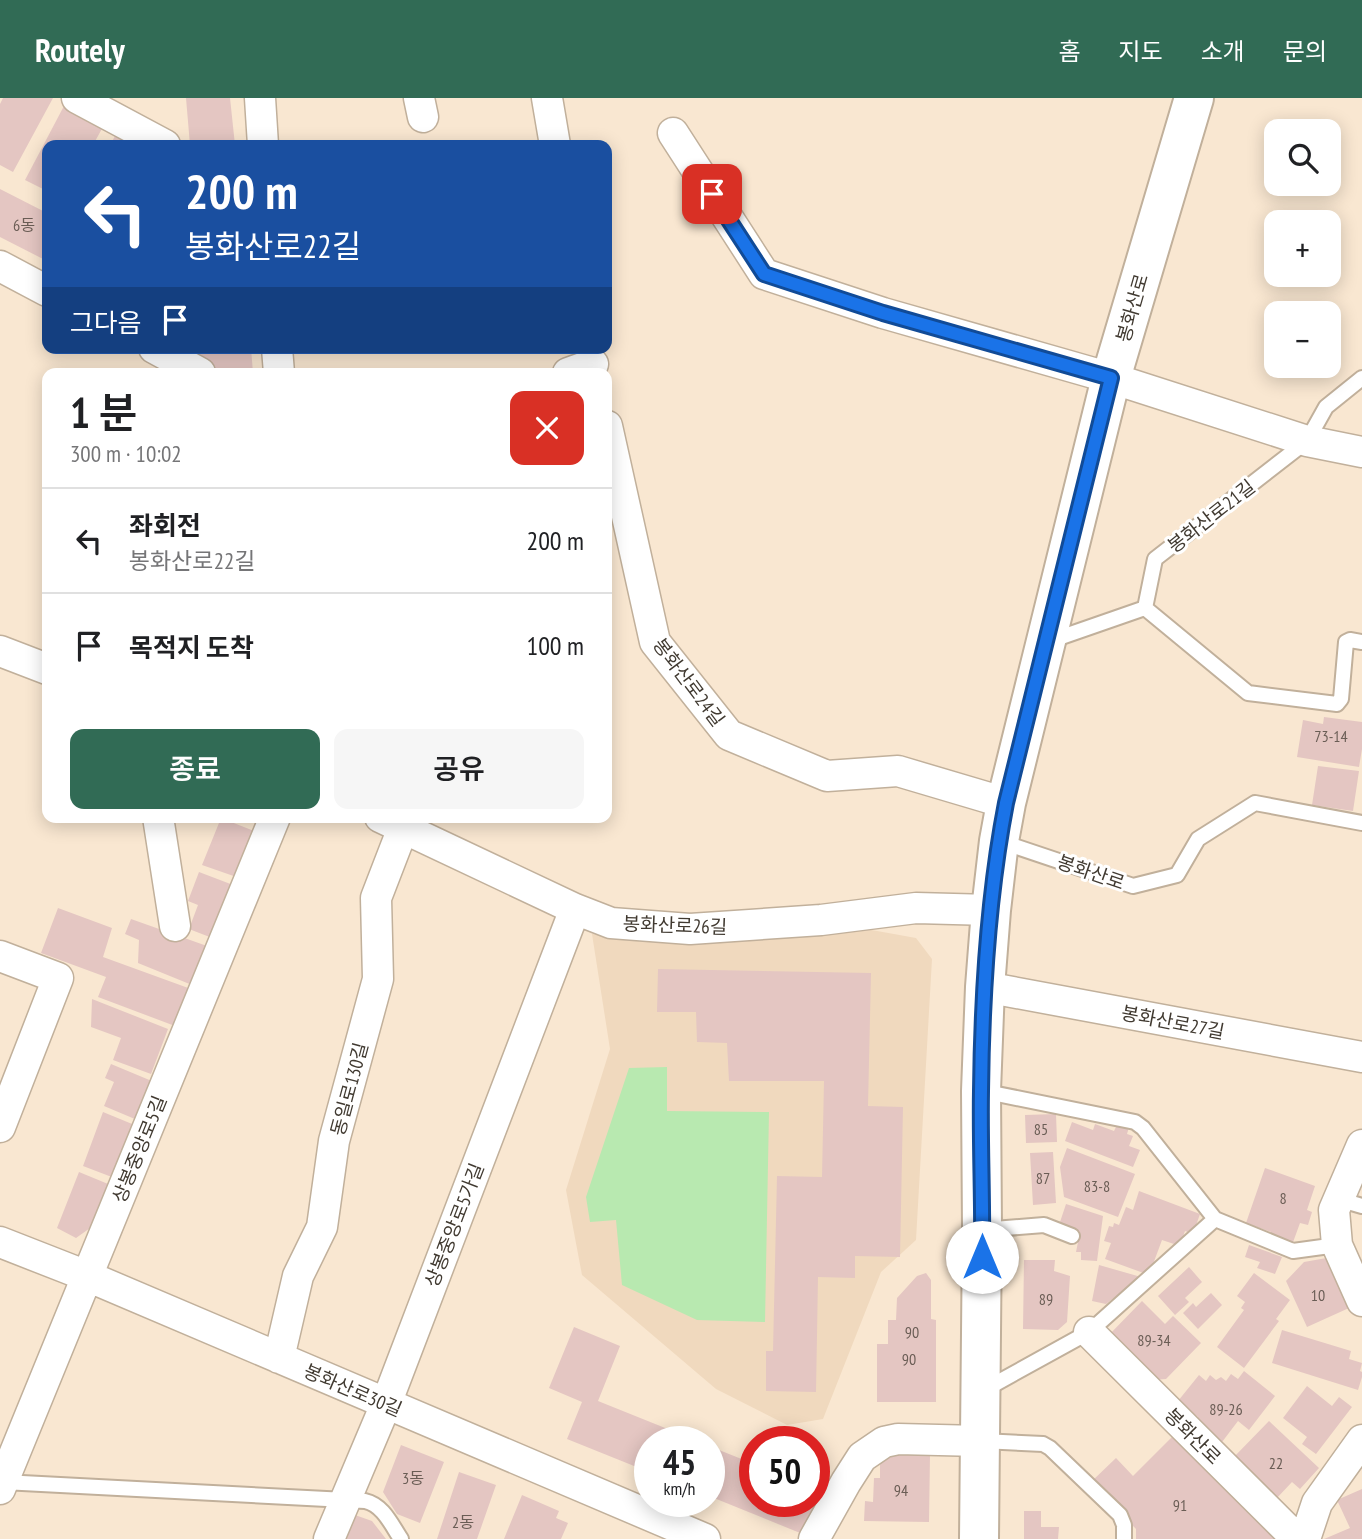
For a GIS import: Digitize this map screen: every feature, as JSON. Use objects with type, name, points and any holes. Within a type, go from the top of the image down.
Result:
[{"type":"main road","name":"봉화산로","points":[[979,1539],[981,1091],[985,987],[999,841],[1006,803],[1111,378],[1194,98]]},
{"type":"street","points":[[77,98],[155,140]]},
{"type":"street","points":[[260,98],[263,140]]},
{"type":"street","points":[[547,98],[554,140]]},
{"type":"street","points":[[673,133],[764,274],[883,313],[1111,378],[1307,441],[1362,452]]},
{"type":"street","points":[[0,266],[42,288]]},
{"type":"street","name":"봉화산로24길","points":[[612,448],[655,642],[729,735],[827,776],[898,771],[1006,803]]},
{"type":"street","points":[[0,651],[42,664]]},
{"type":"street","points":[[159,823],[176,926]]},
{"type":"street","name":"상봉중앙로5길","points":[[1,1486],[273,823]]},
{"type":"street","name":"동일로130길","points":[[279,1358],[298,1276],[322,1227],[334,1141],[379,979],[376,898],[395,823]]},
{"type":"street","name":"봉화산로26길","points":[[400,823],[575,909],[611,923],[690,929],[821,920],[916,908],[991,909]]},
{"type":"street","name":"상봉중앙로5가길","points":[[329,1539],[386,1404],[575,909]]},
{"type":"street","points":[[0,956],[58,978],[0,1128]]},
{"type":"street","name":"봉화산로27길","points":[[985,987],[1362,1057]]},
{"type":"street","points":[[1362,1145],[1350,1203],[1334,1210],[1337,1245],[1362,1301]]},
{"type":"street","name":"봉화산로30길","points":[[0,1242],[87,1276],[705,1539]]},
{"type":"street","name":"봉화산로","points":[[1089,1332],[1297,1539]]},
{"type":"street","points":[[1305,1539],[1317,1503],[1362,1440]]},
{"type":"street","points":[[814,1539],[862,1457],[884,1441],[980,1441]]},
{"type":"lane","name":"봉화산로21길","points":[[1145,608],[1155,559],[1307,441],[1326,407],[1362,378]]},
{"type":"lane","points":[[1046,642],[1145,608],[1248,693],[1337,704],[1341,699],[1346,642],[1362,642]]},
{"type":"lane","name":"봉화산로","points":[[999,841],[1133,886],[1177,875],[1199,839],[1255,803],[1362,823]]},
{"type":"lane","points":[[981,1091],[1135,1122],[1143,1128],[1215,1219],[1293,1251],[1337,1245]]},
{"type":"lane","points":[[981,1392],[1089,1332],[1215,1219]]},
{"type":"lane","points":[[982,1230],[1044,1225],[1072,1236]]},
{"type":"lane","points":[[980,1441],[1042,1444],[1051,1448],[1120,1515],[1124,1525],[1124,1539]]},
{"type":"lane","name":"상봉중앙로5길","points":[[1,1486],[365,1501],[378,1506],[401,1539]]},
{"type":"shaded area","points":[[855,927],[916,938],[932,959],[916,1240],[881,1272],[823,1419],[787,1425],[716,1389],[582,1275],[566,1190],[610,1049],[592,934],[629,938],[817,936]]},
{"type":"green space","points":[[667,1067],[667,1111],[769,1112],[765,1322],[697,1320],[622,1285],[616,1220],[590,1222],[586,1197],[629,1068]]},
{"type":"building","points":[[3,98],[53,98],[13,172],[0,165],[0,104]]},
{"type":"building","points":[[186,98],[230,98],[234,140],[190,140]]},
{"type":"building","points":[[65,104],[104,125],[96,140],[46,140]]},
{"type":"building","points":[[119,129],[139,140],[113,140]]},
{"type":"building","points":[[42,148],[42,188],[25,180]]},
{"type":"building","points":[[0,189],[42,210],[42,258],[0,237]]},
{"type":"building","points":[[198,354],[251,354],[253,368],[212,368],[198,359]]},
{"type":"building","points":[[1324,717],[1362,722],[1359,767],[1297,757],[1303,720],[1323,724]]},
{"type":"building","points":[[1318,766],[1359,771],[1353,811],[1312,805]]},
{"type":"building","points":[[219,823],[234,823],[264,835],[245,880],[202,865]]},
{"type":"building","points":[[199,872],[241,888],[220,941],[189,929],[198,905],[188,901]]},
{"type":"building","points":[[58,908],[112,928],[103,957],[191,989],[175,1026],[98,997],[106,977],[41,953]]},
{"type":"building","points":[[131,919],[207,946],[192,985],[138,963],[139,940],[125,934]]},
{"type":"building","points":[[658,969],[871,973],[868,1106],[903,1107],[900,1257],[855,1256],[855,1278],[818,1277],[816,1392],[766,1391],[766,1351],[773,1351],[777,1176],[822,1177],[824,1081],[729,1081],[727,1043],[697,1042],[696,1012],[657,1012]]},
{"type":"building","points":[[92,999],[168,1029],[151,1074],[113,1060],[121,1038],[91,1027]]},
{"type":"building","points":[[111,1064],[159,1084],[142,1122],[104,1106],[114,1082],[105,1078]]},
{"type":"building","points":[[103,1112],[137,1126],[117,1179],[83,1166]]},
{"type":"building","points":[[1056,1114],[1057,1142],[1026,1143],[1025,1115]]},
{"type":"building","points":[[1072,1122],[1093,1130],[1095,1124],[1114,1131],[1118,1123],[1129,1127],[1127,1134],[1133,1136],[1129,1146],[1140,1150],[1133,1167],[1065,1141]]},
{"type":"building","points":[[1067,1148],[1135,1174],[1118,1217],[1064,1197],[1060,1167]]},
{"type":"building","points":[[1053,1152],[1056,1203],[1033,1205],[1030,1153]]},
{"type":"building","points":[[1265,1168],[1315,1186],[1307,1210],[1312,1212],[1308,1225],[1300,1223],[1292,1245],[1269,1236],[1271,1232],[1246,1223]]},
{"type":"building","points":[[79,1172],[113,1186],[100,1221],[76,1238],[57,1228]]},
{"type":"building","points":[[1139,1191],[1200,1214],[1193,1234],[1185,1231],[1180,1246],[1162,1240],[1149,1275],[1105,1259],[1111,1243],[1104,1241],[1109,1226],[1113,1227],[1114,1223],[1119,1225],[1126,1207],[1133,1210]]},
{"type":"building","points":[[1066,1204],[1103,1216],[1097,1261],[1081,1260],[1081,1252],[1076,1252],[1080,1232],[1060,1222]]},
{"type":"building","points":[[1249,1245],[1282,1257],[1275,1274],[1257,1268],[1260,1262],[1245,1257]]},
{"type":"building","points":[[1332,1257],[1349,1308],[1307,1327],[1286,1281],[1304,1262]]},
{"type":"building","points":[[1024,1260],[1055,1260],[1054,1271],[1070,1276],[1067,1322],[1058,1330],[1023,1329]]},
{"type":"building","points":[[1099,1265],[1141,1277],[1106,1304],[1092,1301]]},
{"type":"building","points":[[1189,1267],[1202,1282],[1185,1298],[1189,1302],[1175,1315],[1158,1296]]},
{"type":"building","points":[[926,1273],[931,1280],[931,1319],[936,1320],[936,1402],[877,1402],[877,1344],[888,1344],[888,1320],[896,1320],[897,1298],[917,1276]]},
{"type":"building","points":[[1254,1273],[1290,1300],[1276,1319],[1279,1321],[1244,1368],[1217,1347],[1244,1310],[1241,1308],[1245,1302],[1237,1296]]},
{"type":"building","points":[[1211,1293],[1222,1305],[1198,1329],[1183,1313],[1193,1303],[1196,1307]]},
{"type":"building","points":[[1142,1301],[1165,1324],[1173,1316],[1201,1343],[1166,1379],[1152,1380],[1107,1337]]},
{"type":"building","points":[[574,1327],[620,1346],[598,1401],[660,1426],[634,1426],[634,1466],[567,1439],[582,1402],[549,1388]]},
{"type":"building","points":[[1282,1330],[1351,1351],[1349,1359],[1362,1363],[1358,1390],[1272,1363]]},
{"type":"building","points":[[1244,1371],[1275,1396],[1249,1430],[1238,1421],[1219,1446],[1192,1425],[1198,1417],[1178,1401],[1199,1375],[1206,1381],[1210,1375],[1216,1380],[1221,1377],[1226,1381],[1231,1374],[1238,1379]]},
{"type":"building","points":[[1307,1386],[1332,1406],[1339,1397],[1352,1407],[1316,1454],[1302,1444],[1307,1437],[1283,1418]]},
{"type":"building","points":[[1269,1421],[1319,1468],[1300,1489],[1292,1482],[1276,1499],[1233,1458]]},
{"type":"building","points":[[1176,1433],[1280,1539],[1136,1539],[1136,1529],[1091,1482],[1116,1458],[1133,1476]]},
{"type":"building","points":[[401,1445],[444,1462],[420,1523],[397,1514],[383,1492]]},
{"type":"building","points":[[725,1452],[739,1458],[739,1508],[725,1502]]},
{"type":"building","points":[[880,1454],[930,1455],[929,1522],[864,1521],[865,1501],[873,1502],[874,1478],[880,1478]]},
{"type":"building","points":[[459,1472],[496,1485],[477,1539],[437,1539]]},
{"type":"building","points":[[1362,1489],[1362,1539],[1324,1539],[1350,1528],[1337,1500]]},
{"type":"building","points":[[522,1495],[559,1511],[556,1518],[568,1523],[561,1539],[504,1539]]},
{"type":"building","points":[[1024,1511],[1041,1511],[1041,1527],[1059,1527],[1058,1539],[1024,1539]]},
{"type":"building","points":[[355,1515],[372,1521],[386,1539],[346,1539]]},
{"type":"building","points":[[761,1517],[818,1517],[810,1537]]},
{"type":"route","points":[[712,194],[764,274],[883,313],[1111,378],[1006,803],[999,841],[985,987],[981,1091],[982,1257]]}]
